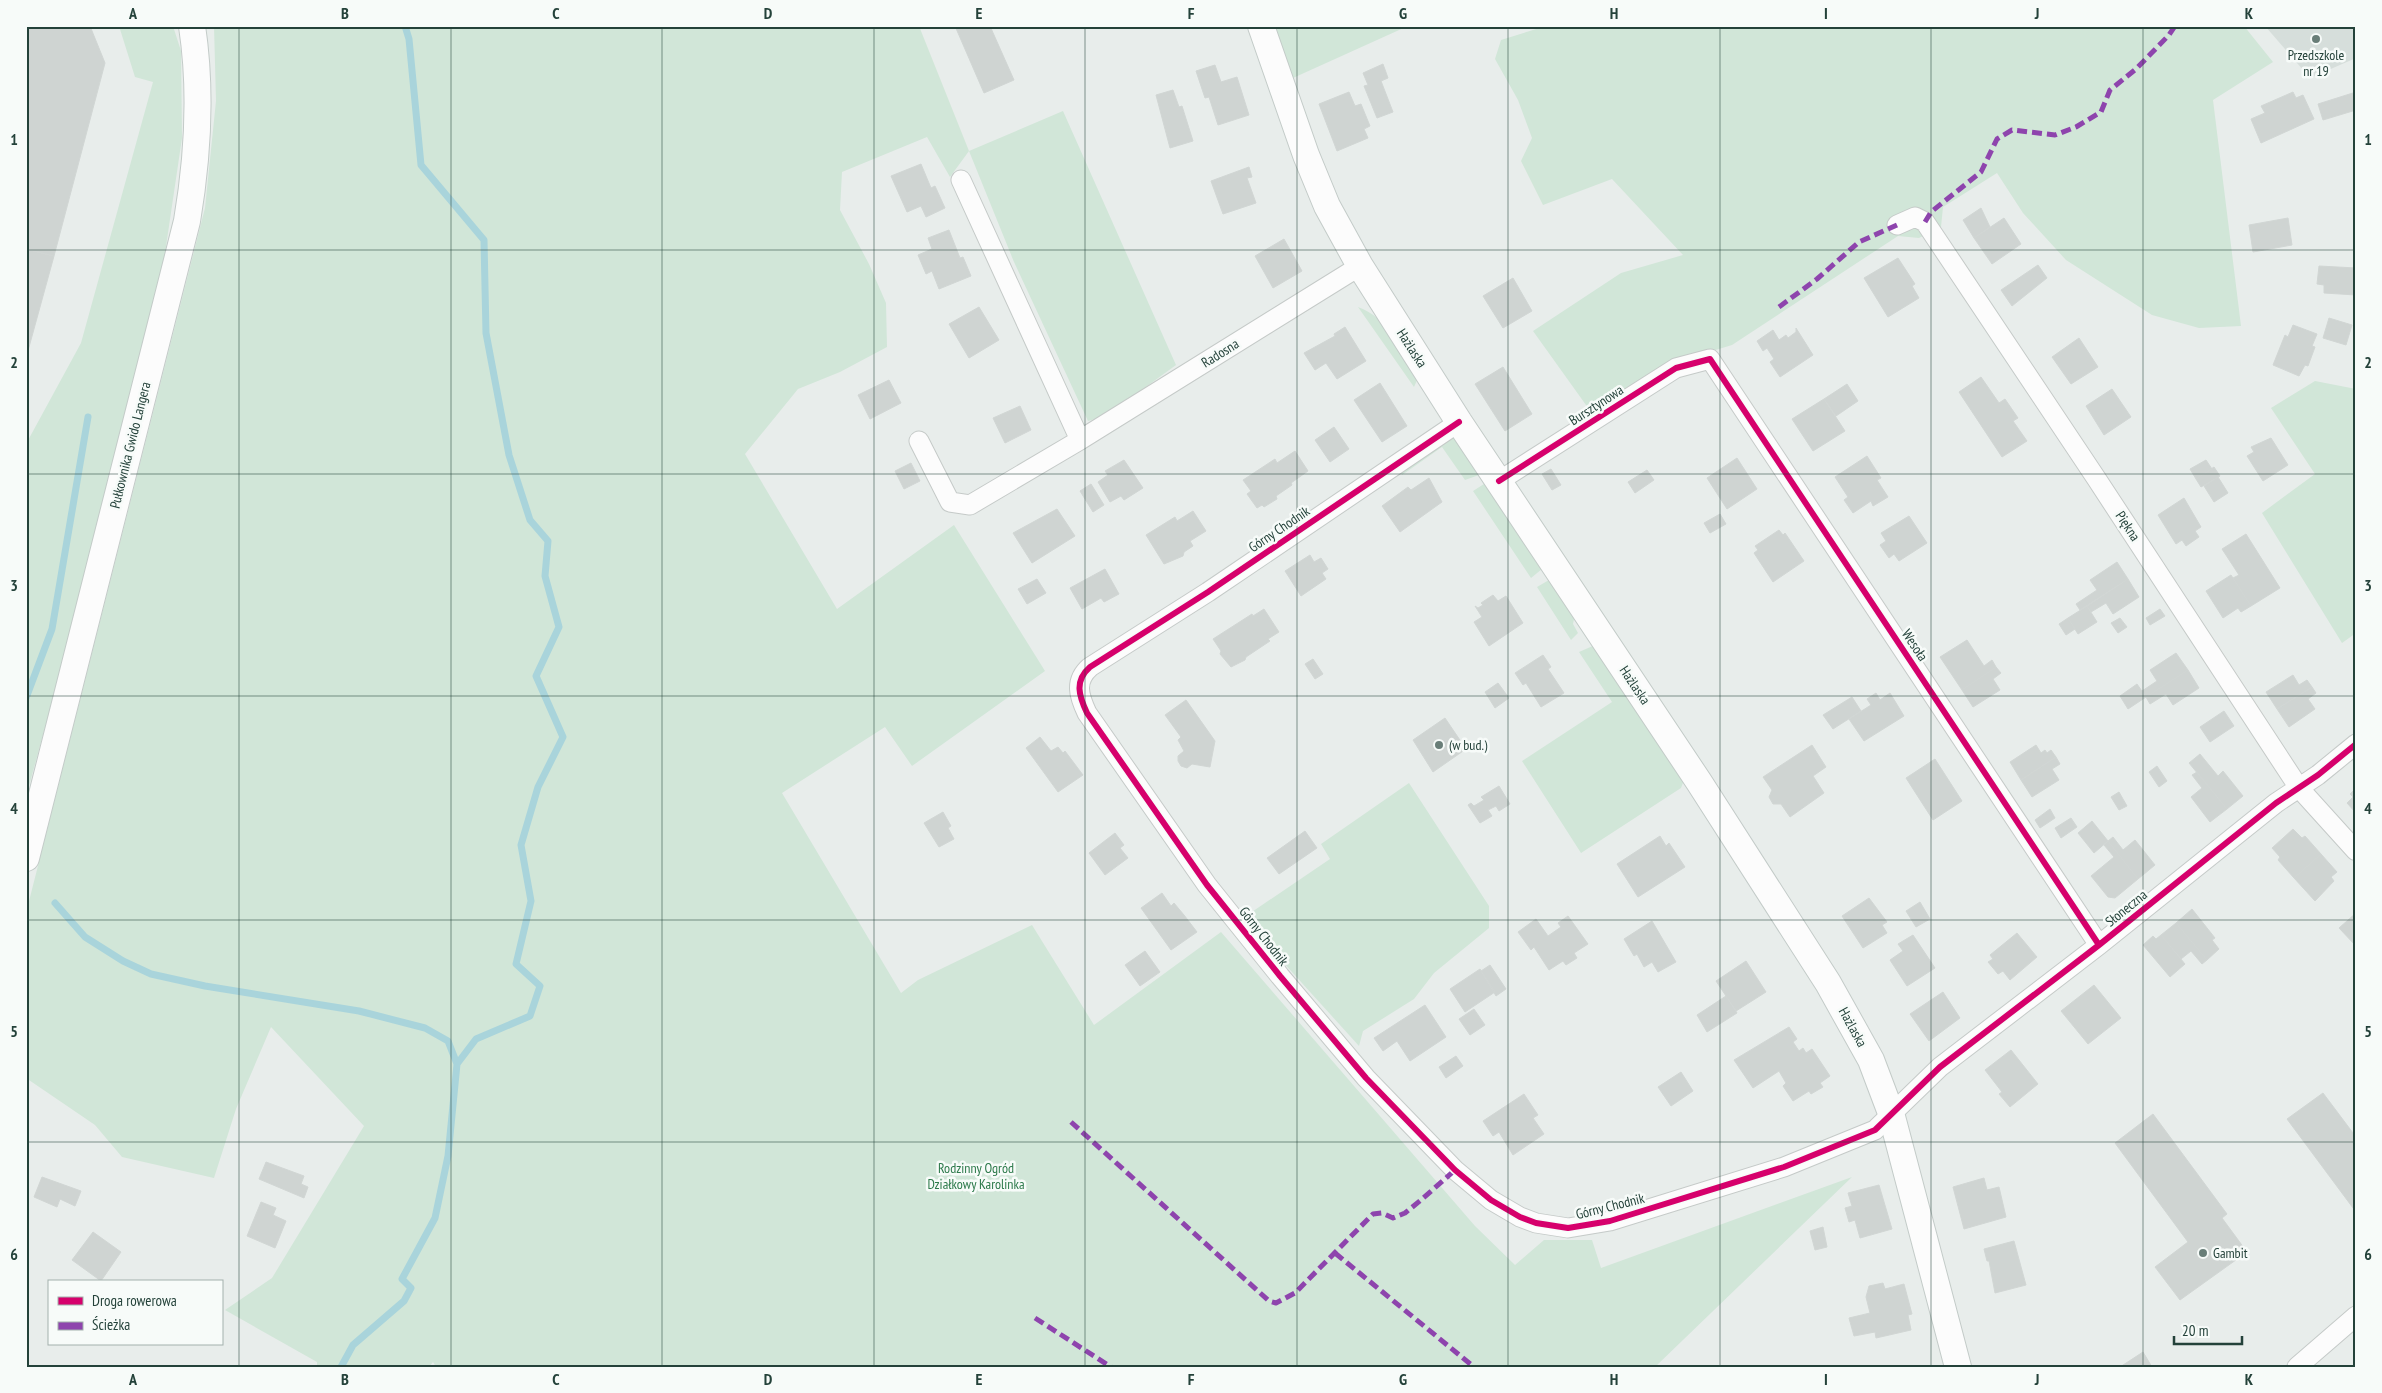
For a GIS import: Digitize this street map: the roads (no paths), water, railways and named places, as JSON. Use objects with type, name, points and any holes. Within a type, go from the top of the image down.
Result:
[{"type":"street","name":"Pułkownika Gwido Langera","points":[[26,858],[187,221],[195,172],[199,129],[198,89],[192,26]]},
{"type":"street","name":"Hażlaska","points":[[1261,26],[1306,155],[1327,206],[1360,266],[1459,422],[1705,790],[1828,983],[1871,1060],[1891,1113],[1958,1367]]},
{"type":"street","points":[[961,180],[1080,440]]},
{"type":"street","name":"Piękna","points":[[1897,225],[1915,217],[1925,222],[2299,788],[2356,851]]},
{"type":"street","name":"Radosna","points":[[919,441],[950,502],[970,505],[1080,440],[1360,266]]},
{"type":"street","name":"Bursztynowa","points":[[1500,481],[1676,368],[1710,359]]},
{"type":"street","name":"Wesoła","points":[[1710,359],[2098,945]]},
{"type":"street","name":"Górny Chodnik","points":[[1459,422],[1208,592],[1090,667],[1082,674],[1078,688],[1087,713],[1207,885],[1280,976],[1366,1078],[1454,1170],[1491,1200],[1520,1217],[1551,1227],[1568,1228],[1610,1221],[1784,1167],[1874,1130],[1891,1113]]},
{"type":"street","name":"Słoneczna","points":[[1891,1113],[1940,1067],[2098,945],[2276,802],[2318,776],[2356,744]]},
{"type":"street","points":[[2297,1367],[2356,1316]]},
{"type":"waterway","points":[[341,1367],[353,1345],[404,1301],[411,1288],[402,1279],[435,1218],[448,1156],[457,1064],[476,1039],[530,1016],[540,986],[516,964],[531,901],[521,845],[538,787],[563,737],[536,676],[559,627],[545,576],[548,541],[530,520],[509,455],[486,333],[484,240],[421,165],[409,39],[405,26]]},
{"type":"waterway","points":[[26,698],[52,629],[88,417]]},
{"type":"waterway","points":[[55,903],[85,937],[123,961],[151,974],[205,986],[359,1011],[425,1028],[448,1041],[457,1064]]},
{"type":"place","name":"Przedszkole nr 19","points":[[2316,39]]},
{"type":"place","name":"(w bud.)","points":[[1439,745]]},
{"type":"place","name":"Gambit","points":[[2203,1253]]},
{"type":"park label","name":"Rodzinny Ogród Działkowy Karolinka","points":[[976,1176]]}]
